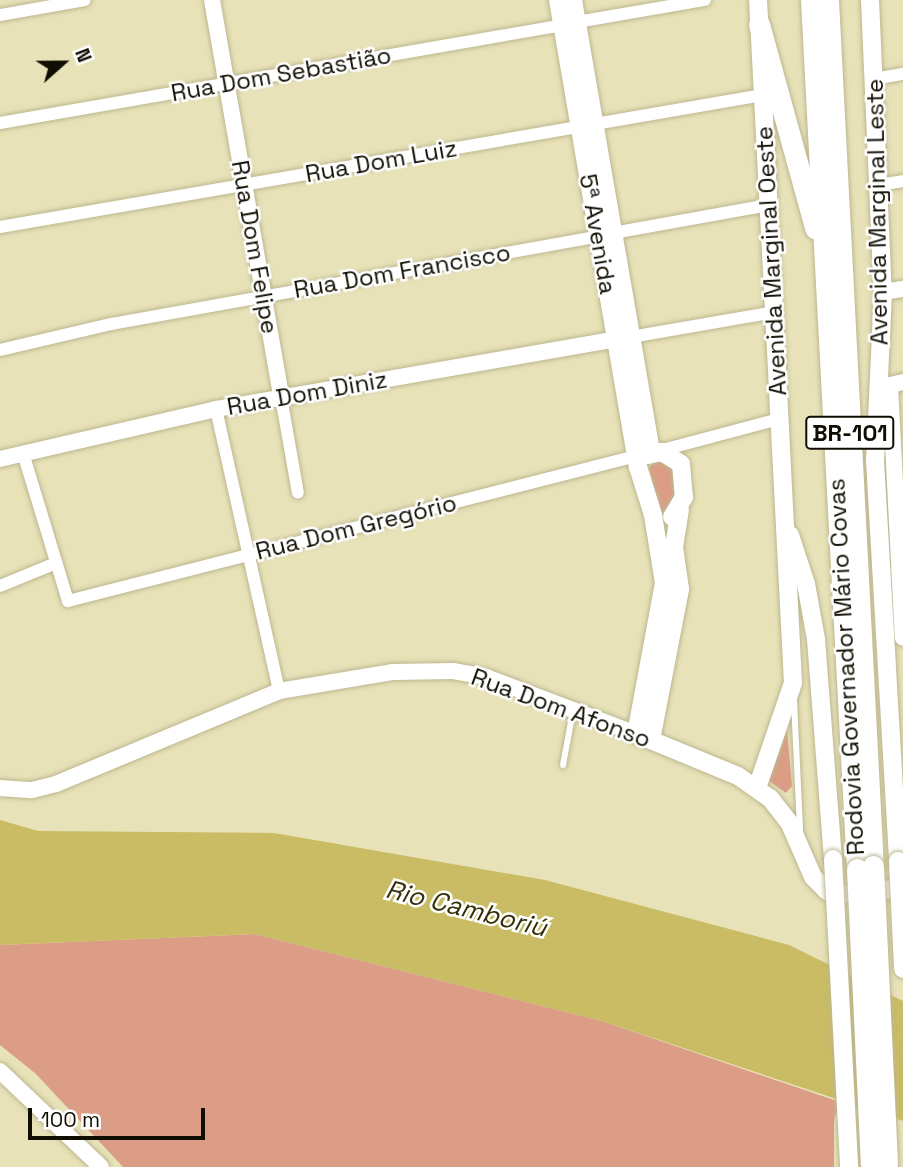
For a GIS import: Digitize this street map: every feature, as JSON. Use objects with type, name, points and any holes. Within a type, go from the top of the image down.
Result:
[{"type":"highway","name":"Rodovia Governador Mário Covas","points":[[811,0],[825,266],[864,868]]},
{"type":"highway","name":"Rodovia Governador Mário Covas","points":[[828,0],[879,1166]]},
{"type":"highway","points":[[759,24],[825,266]]},
{"type":"main road","name":"5ª Avenida","points":[[558,0],[570,24]]},
{"type":"main road","name":"5ª Avenida","points":[[573,0],[570,24],[653,515]]},
{"type":"main road","name":"Avenida Marginal Oeste","points":[[757,788],[793,683],[758,0]]},
{"type":"main road","name":"Avenida Marginal Leste","points":[[870,0],[883,292],[875,460],[903,969]]},
{"type":"main road","points":[[644,737],[680,589],[674,547],[685,482],[681,464],[667,453],[645,456]]},
{"type":"main road","points":[[644,737],[664,594],[653,515],[671,518],[680,509]]},
{"type":"main road","name":"Avenida Marginal Oeste","points":[[785,522],[806,584],[816,639],[833,859],[849,1167]]},
{"type":"main road","name":"Rua Dom Afonso","points":[[644,737],[757,788],[780,808],[813,877],[827,891],[837,895],[903,888]]},
{"type":"street","points":[[0,15],[85,0]]},
{"type":"street","name":"Rua Dom Felipe","points":[[212,0],[298,493]]},
{"type":"street","name":"Rua Dom Sebastião","points":[[0,123],[705,0]]},
{"type":"street","points":[[873,79],[903,74]]},
{"type":"street","name":"Rua Dom Luiz","points":[[0,227],[763,95]]},
{"type":"street","points":[[878,185],[903,181]]},
{"type":"street","name":"Rua Dom Francisco","points":[[0,350],[264,296],[768,205]]},
{"type":"street","points":[[883,292],[903,289]]},
{"type":"street","name":"Rua Dom Diniz","points":[[0,459],[216,409],[774,312]]},
{"type":"street","points":[[897,383],[903,638]]},
{"type":"street","points":[[216,409],[279,691]]},
{"type":"street","name":"Rua Dom Gregório","points":[[56,563],[68,601],[645,456],[779,419]]},
{"type":"street","points":[[0,586],[56,563],[23,453]]},
{"type":"street","name":"Rua Dom Afonso","points":[[0,788],[32,790],[56,784],[279,691],[393,672],[453,671],[486,677],[644,737]]},
{"type":"street","points":[[0,1071],[102,1167]]},
{"type":"lane","points":[[793,683],[801,849]]},
{"type":"lane","points":[[563,765],[574,709]]},
{"type":"shaded area","points":[[671,460],[680,487],[669,512],[660,512],[649,468],[654,462]]},
{"type":"shaded area","points":[[787,730],[792,786],[786,793],[769,781]]},
{"type":"shaded area","points":[[255,934],[602,1021],[840,1102],[834,1120],[834,1167],[123,1167],[36,1074],[0,1045],[0,945]]},
{"type":"water","name":"Rio Camboriú","points":[[0,820],[38,831],[274,833],[545,880],[789,945],[903,1001],[903,1121],[602,1021],[255,934],[0,945]]}]
